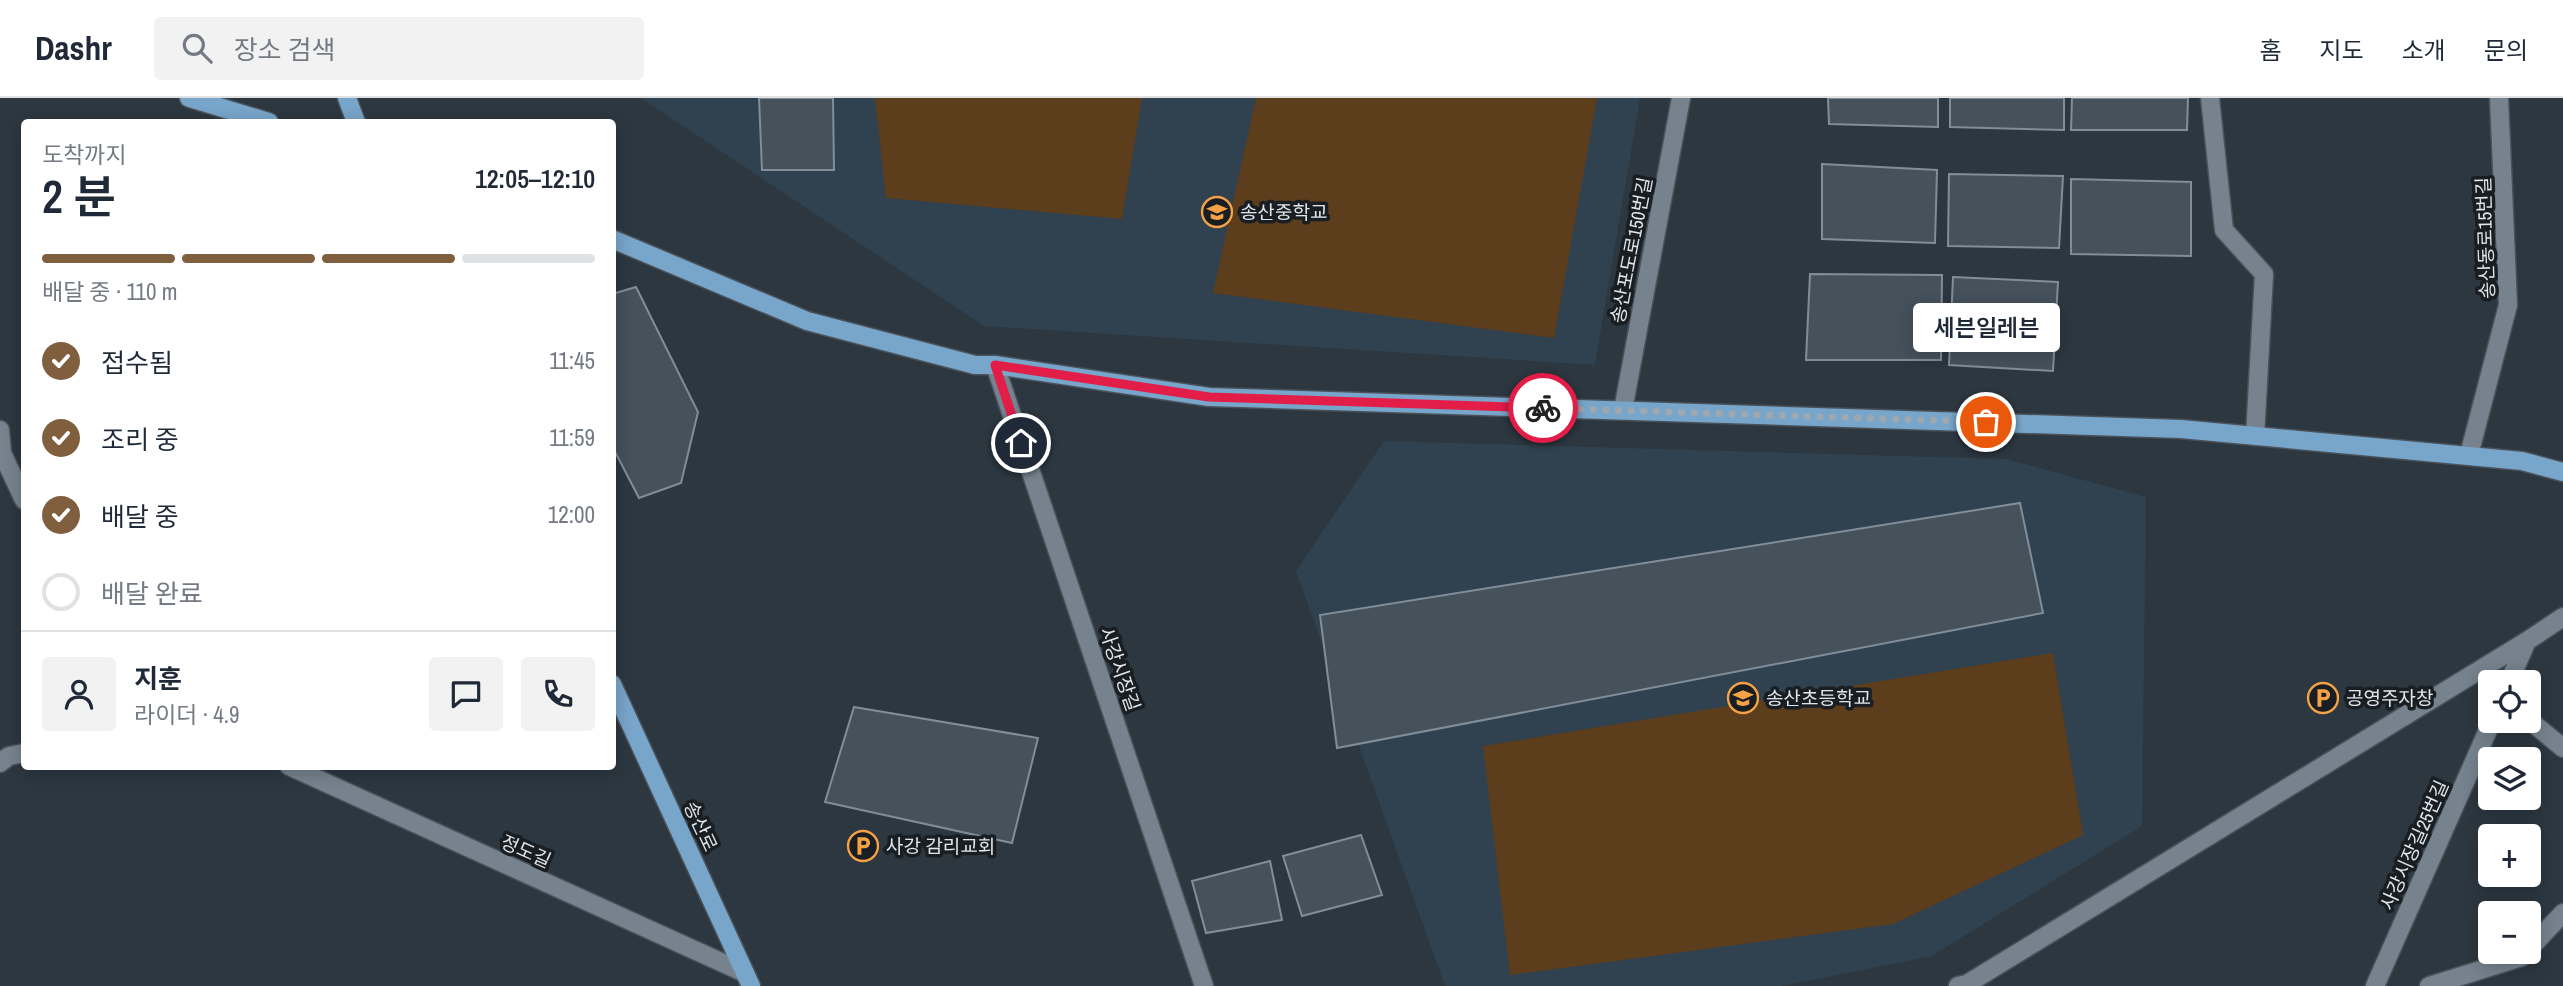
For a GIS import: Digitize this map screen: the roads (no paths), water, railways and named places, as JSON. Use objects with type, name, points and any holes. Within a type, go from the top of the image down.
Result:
[{"type":"main road","points":[[189,98],[259,119]]},
{"type":"main road","points":[[347,98],[355,119]]},
{"type":"main road","points":[[616,241],[807,321],[975,365],[995,365],[1209,397],[2181,429],[2522,461],[2563,472]]},
{"type":"main road","name":"송산로","points":[[616,693],[748,979]]},
{"type":"street","name":"송산포도로150번길","points":[[1623,410],[1681,98]]},
{"type":"street","points":[[2210,98],[2224,230],[2264,274],[2255,436]]},
{"type":"street","name":"송산동로15번길","points":[[2469,456],[2508,305],[2499,98]]},
{"type":"street","name":"사강시장길","points":[[995,365],[1205,986]]},
{"type":"street","points":[[0,430],[2,453],[21,494]]},
{"type":"street","points":[[1958,986],[1967,984],[2563,617]]},
{"type":"street","points":[[2514,670],[2527,641]]},
{"type":"street","points":[[2541,730],[2563,748]]},
{"type":"street","name":"사강시장길25번길","points":[[2375,986],[2487,733]]},
{"type":"street","points":[[0,763],[21,754]]},
{"type":"street","name":"정도길","points":[[298,770],[748,979]]},
{"type":"street","points":[[2541,936],[2563,912]]},
{"type":"street","points":[[2429,986],[2500,964]]},
{"type":"place","name":"송산중학교","points":[[1217,212]]},
{"type":"place","name":"세븐일레븐","points":[[1986,422]]},
{"type":"place","name":"송산초등학교","points":[[1743,698]]},
{"type":"place","name":"공영주자창","points":[[2323,698]]},
{"type":"place","name":"사강 감리교회","points":[[863,846]]}]
